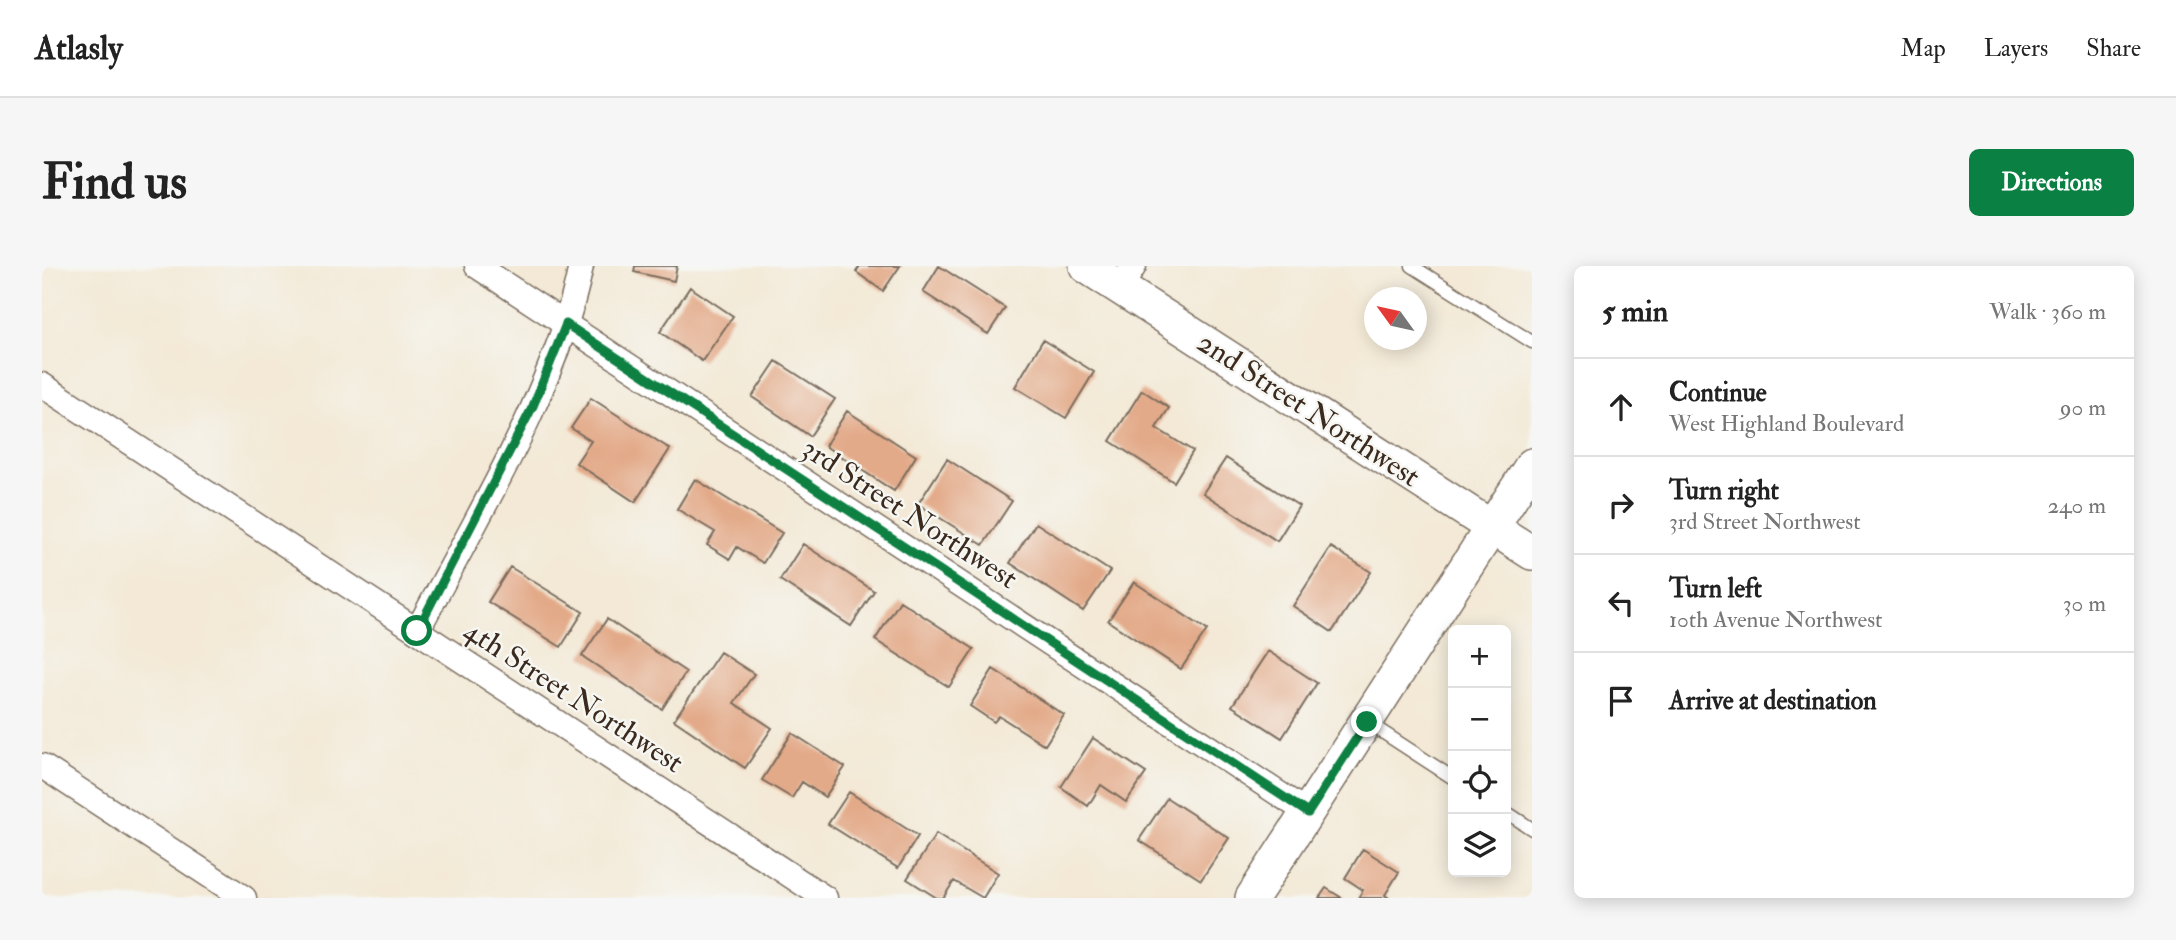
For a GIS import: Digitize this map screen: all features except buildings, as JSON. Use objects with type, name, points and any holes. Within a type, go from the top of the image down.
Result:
[{"type":"street","name":"3rd Street Northwest","points":[[477,266],[1308,813]]},
{"type":"street","points":[[417,631],[533,406],[566,324],[581,266]]},
{"type":"street","name":"2nd Street Northwest","points":[[1086,266],[1127,277],[1532,553]]},
{"type":"street","name":"4th Street Northwest","points":[[42,385],[820,896]]},
{"type":"street","points":[[1252,898],[1532,466]]},
{"type":"street","points":[[42,766],[244,898]]},
{"type":"lane","points":[[1412,266],[1532,342]]},
{"type":"lane","points":[[1367,722],[1448,775]]},
{"type":"lane","points":[[1509,814],[1532,829]]},
{"type":"route","points":[[417,631],[533,406],[566,324],[1308,813],[1367,722]]}]
